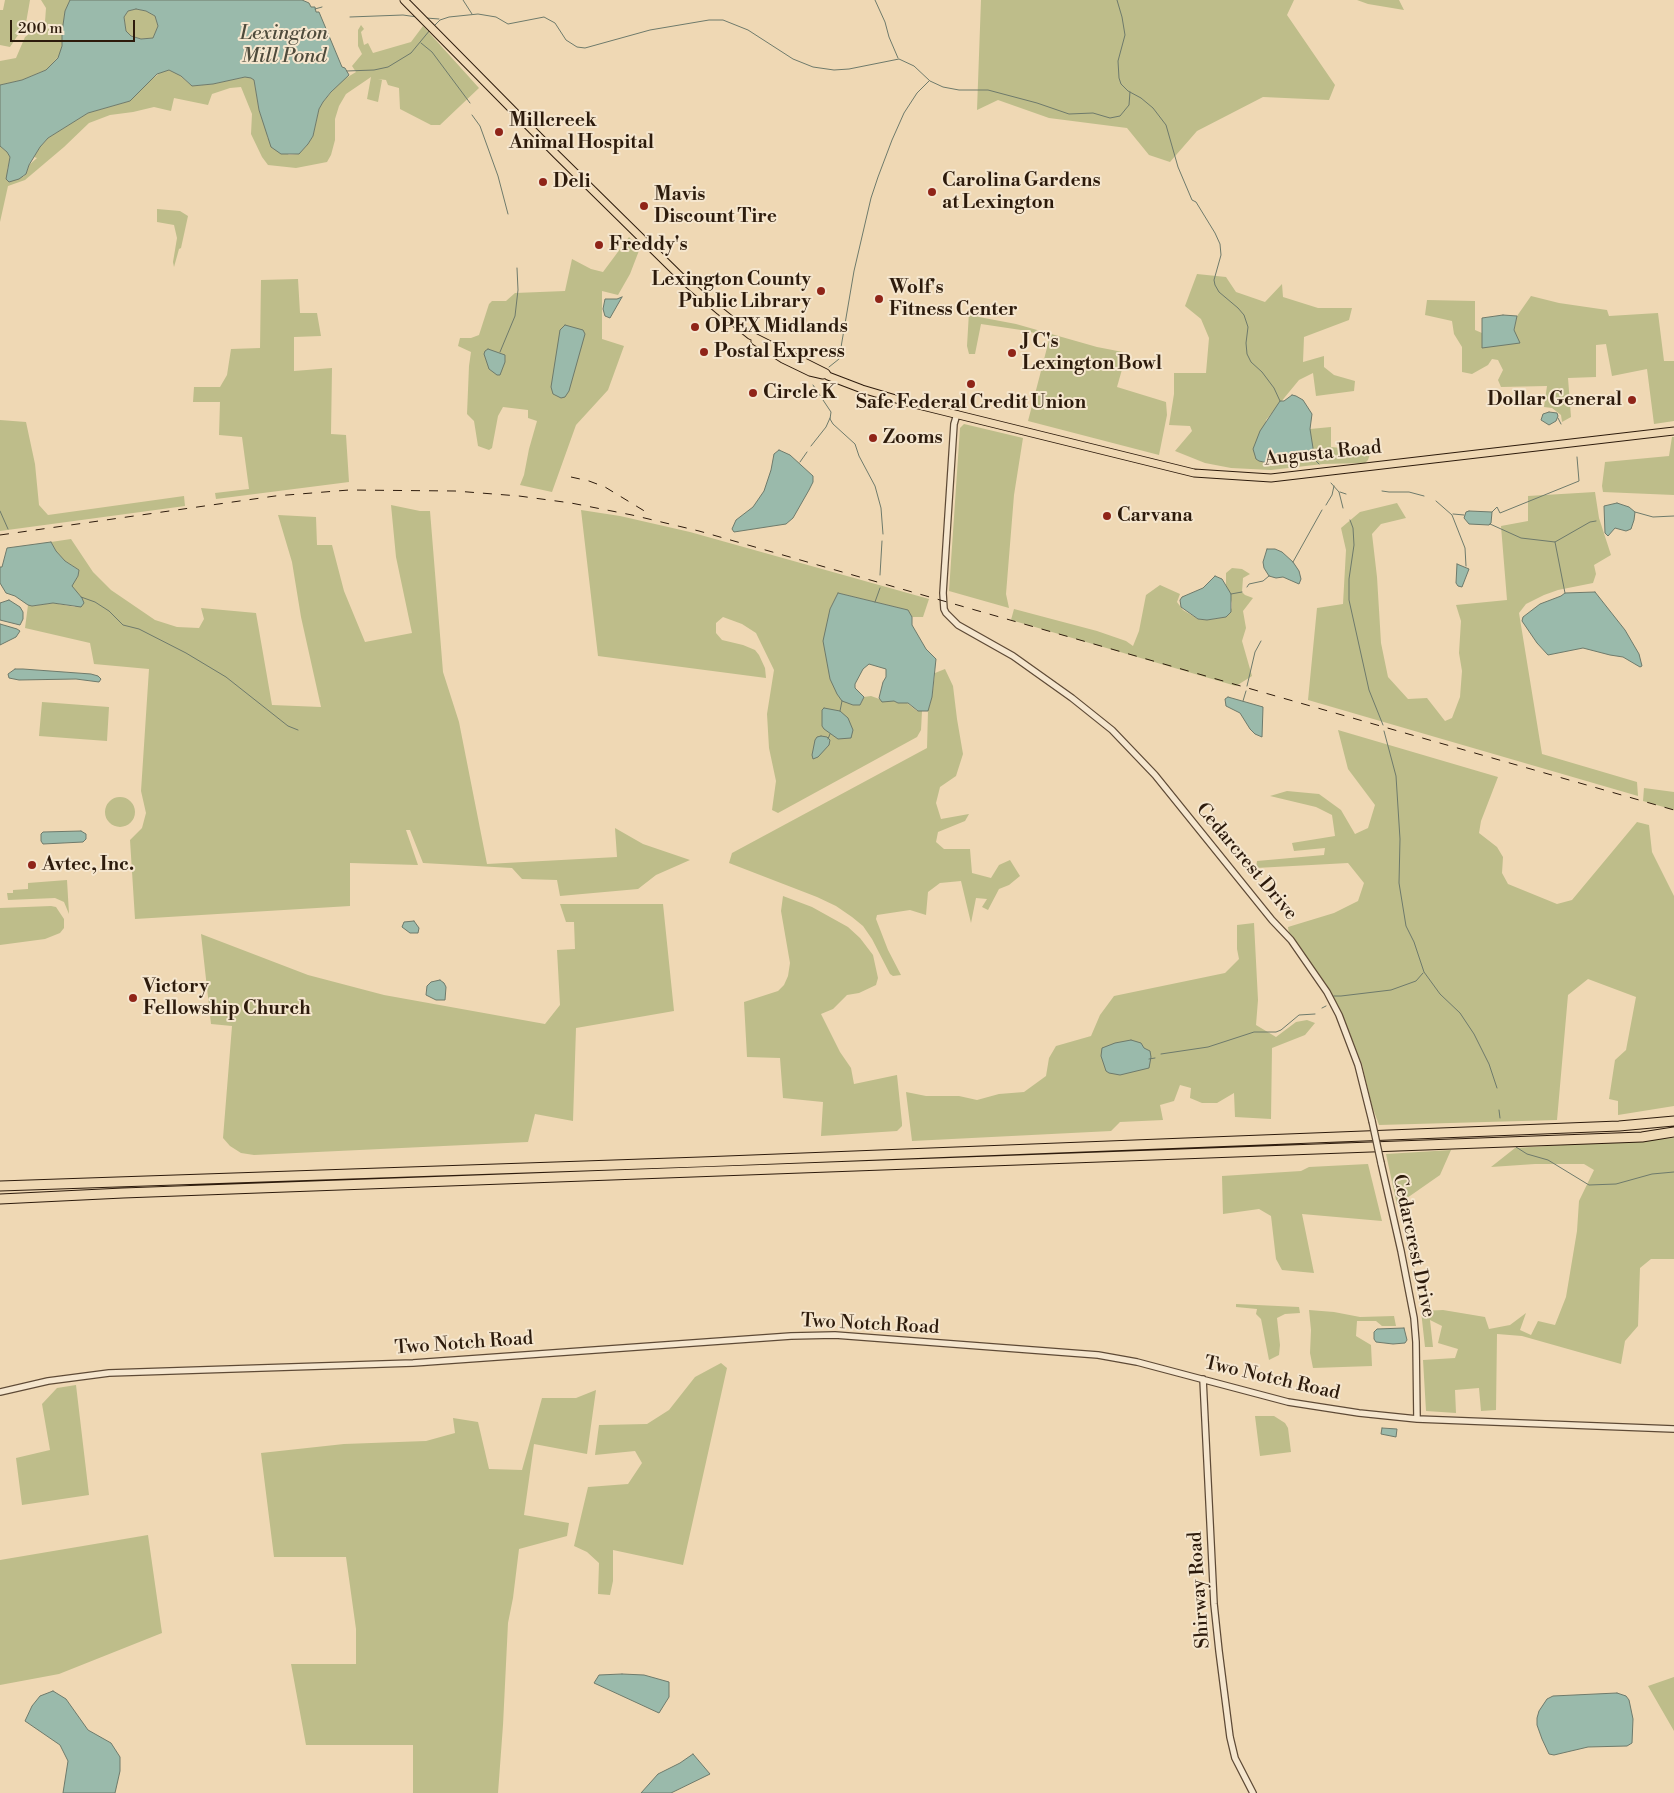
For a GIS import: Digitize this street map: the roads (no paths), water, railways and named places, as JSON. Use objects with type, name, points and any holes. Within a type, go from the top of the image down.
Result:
[{"type":"highway","points":[[0,1186],[701,1162],[1618,1126],[1674,1121]]},
{"type":"highway","points":[[0,1201],[161,1191],[1642,1137],[1674,1132]]},
{"type":"highway","points":[[0,1181],[67,1184]]},
{"type":"main road","name":"Augusta Road","points":[[404,0],[686,282],[750,334],[825,374]]},
{"type":"main road","name":"Augusta Road","points":[[750,334],[758,344],[802,368],[804,366],[880,394],[957,414],[965,419],[976,422],[981,420],[1194,473],[1271,478],[1674,431]]},
{"type":"street","name":"Cedarcrest Drive","points":[[957,414],[954,424],[943,594],[946,613],[958,625],[1019,660],[1072,698],[1112,730],[1155,775],[1272,920],[1291,940],[1327,992],[1339,1015],[1358,1065],[1403,1258],[1414,1318],[1417,1419]]},
{"type":"street","name":"Two Notch Road","points":[[0,1392],[48,1381],[109,1373],[413,1363],[820,1334],[1098,1355],[1137,1362],[1310,1406],[1417,1419],[1674,1429]]},
{"type":"street","name":"Shirway Road","points":[[1203,1379],[1214,1604],[1219,1651],[1230,1737],[1235,1758],[1253,1793]]},
{"type":"water","name":"Lexington Mill Pond","points":[[70,0],[302,0],[309,3],[311,7],[315,7],[316,12],[319,12],[342,67],[345,68],[349,75],[323,102],[319,109],[313,136],[299,154],[281,154],[271,147],[259,110],[254,80],[251,78],[245,77],[213,84],[192,86],[181,76],[169,70],[157,74],[130,101],[88,113],[48,138],[29,165],[26,174],[19,179],[9,182],[6,179],[10,157],[0,146],[0,85],[22,80],[46,70],[58,58],[62,46],[65,11]],"holes":[[[136,9],[146,11],[155,16],[158,26],[153,38],[141,39],[131,36],[126,31],[124,17],[128,11]]]},
{"type":"water","points":[[622,297],[610,318],[605,316],[603,309],[605,299]]},
{"type":"water","points":[[1503,315],[1517,316],[1514,330],[1520,343],[1482,348],[1482,318]]},
{"type":"water","points":[[565,325],[583,330],[585,334],[569,391],[565,397],[561,398],[553,394],[551,387],[560,330]]},
{"type":"water","points":[[488,349],[505,355],[505,362],[500,375],[489,369],[484,354]]},
{"type":"water","points":[[1292,395],[1303,400],[1312,414],[1310,429],[1312,453],[1301,459],[1288,459],[1268,463],[1259,461],[1256,459],[1253,449],[1260,431],[1280,401],[1284,401]]},
{"type":"water","points":[[1549,412],[1557,413],[1558,416],[1556,421],[1549,425],[1541,420],[1543,414]]},
{"type":"water","points":[[779,450],[790,455],[813,476],[813,482],[809,490],[793,518],[786,524],[734,532],[732,529],[736,520],[753,507],[764,491],[774,454]]},
{"type":"water","points":[[1617,503],[1629,507],[1635,512],[1634,520],[1631,529],[1626,531],[1615,528],[1608,536],[1605,533],[1604,506]]},
{"type":"water","points":[[1466,512],[1492,512],[1491,523],[1489,525],[1469,524],[1464,518]]},
{"type":"water","points":[[51,542],[65,561],[79,570],[72,586],[82,598],[84,603],[81,607],[53,603],[28,605],[15,596],[6,593],[0,583],[0,567],[2,567],[7,548]]},
{"type":"water","points":[[1267,549],[1275,549],[1282,552],[1293,562],[1299,571],[1301,579],[1299,584],[1283,577],[1269,576],[1263,562]]},
{"type":"water","points":[[1457,564],[1469,569],[1462,587],[1456,583]]},
{"type":"water","points":[[1215,576],[1222,579],[1231,594],[1231,612],[1226,617],[1207,620],[1198,619],[1181,607],[1180,600],[1182,597],[1203,588]]},
{"type":"water","points":[[1595,592],[1625,630],[1639,654],[1642,666],[1640,667],[1623,657],[1583,648],[1548,655],[1522,621],[1523,617],[1540,604],[1565,593]]},
{"type":"water","points":[[838,593],[908,610],[912,617],[912,625],[926,649],[936,659],[932,697],[928,711],[918,711],[908,703],[882,702],[879,698],[886,677],[886,669],[869,664],[863,669],[855,684],[855,688],[864,697],[860,705],[853,705],[842,701],[830,679],[823,641],[830,609]]},
{"type":"water","points":[[9,600],[20,607],[23,612],[23,619],[20,625],[0,620],[0,603]]},
{"type":"water","points":[[0,624],[20,631],[16,637],[0,645]]},
{"type":"water","points":[[15,669],[91,674],[101,679],[99,682],[76,679],[19,680],[9,678],[8,674]]},
{"type":"water","points":[[1228,697],[1263,707],[1262,737],[1250,729],[1240,713],[1226,706],[1225,699]]},
{"type":"water","points":[[824,708],[840,711],[848,718],[853,730],[851,738],[838,739],[824,729],[822,726],[822,710]]},
{"type":"water","points":[[821,736],[827,737],[830,740],[829,745],[818,757],[813,759],[815,740]]},
{"type":"water","points":[[81,831],[86,834],[86,839],[83,842],[43,844],[41,841],[41,834],[43,832]]},
{"type":"water","points":[[414,921],[419,928],[418,933],[410,933],[402,927],[404,922]]},
{"type":"water","points":[[440,980],[446,987],[445,1000],[436,1000],[426,995],[427,986],[431,982]]},
{"type":"water","points":[[1131,1040],[1141,1043],[1144,1048],[1150,1051],[1149,1068],[1120,1075],[1106,1071],[1101,1056],[1102,1048]]},
{"type":"water","points":[[1404,1328],[1407,1340],[1405,1343],[1376,1342],[1374,1339],[1374,1332],[1377,1329]]},
{"type":"water","points":[[1382,1428],[1397,1429],[1396,1437],[1381,1434]]},
{"type":"water","points":[[599,1675],[644,1675],[669,1682],[669,1697],[659,1713],[594,1683]]},
{"type":"water","points":[[53,1691],[66,1699],[88,1730],[111,1743],[120,1757],[120,1771],[115,1793],[63,1793],[68,1761],[60,1745],[25,1721],[32,1706],[40,1696]]},
{"type":"water","points":[[1617,1693],[1626,1696],[1629,1700],[1633,1719],[1632,1743],[1627,1746],[1588,1747],[1554,1755],[1549,1754],[1537,1725],[1539,1711],[1547,1699],[1553,1696]]},
{"type":"water","points":[[693,1754],[710,1774],[671,1793],[641,1793],[658,1774]]},
{"type":"waterway","points":[[463,0],[472,14]]},
{"type":"waterway","points":[[875,0],[898,58]]},
{"type":"waterway","points":[[1117,0],[1125,35],[1118,61],[1121,84],[1153,108],[1166,125],[1178,167],[1192,200],[1196,202],[1220,244],[1221,255],[1214,280],[1215,285],[1219,292],[1244,315],[1248,327],[1247,354],[1251,362],[1262,372],[1274,388],[1280,401]]},
{"type":"waterway","points":[[315,9],[322,7]]},
{"type":"waterway","points":[[433,27],[440,20],[449,17],[478,14],[496,17],[508,24],[544,17],[555,23],[566,40],[577,47],[585,48],[650,30],[709,20],[723,20],[748,30],[793,59],[813,67],[834,70],[849,69],[899,59],[914,66],[930,81],[943,87],[959,90],[988,90],[1069,114],[1093,113],[1110,118],[1120,116],[1129,105],[1130,92]]},
{"type":"waterway","points":[[350,17],[403,15],[417,17]]},
{"type":"waterway","points":[[426,18],[439,19]]},
{"type":"waterway","points":[[347,71],[374,70],[388,67],[411,53],[430,30]]},
{"type":"waterway","points":[[421,43],[432,52],[470,103]]},
{"type":"waterway","points":[[829,367],[839,359],[854,271],[871,198],[878,177],[904,113],[917,93],[929,81]]},
{"type":"waterway","points":[[472,115],[480,126],[498,176],[508,214]]},
{"type":"waterway","points":[[500,352],[515,316],[518,290],[517,268]]},
{"type":"waterway","points":[[813,385],[831,412],[830,419],[833,424],[855,444],[859,456],[875,486],[881,508],[883,534]]},
{"type":"waterway","points":[[811,446],[826,427],[830,418]]},
{"type":"waterway","points":[[1558,418],[1561,424]]},
{"type":"waterway","points":[[800,462],[807,452]]},
{"type":"waterway","points":[[1310,455],[1319,464]]},
{"type":"waterway","points":[[1492,512],[1497,507],[1500,513],[1579,481],[1577,457]]},
{"type":"waterway","points":[[1331,483],[1339,492],[1343,508]]},
{"type":"waterway","points":[[1326,505],[1332,495],[1334,486]]},
{"type":"waterway","points":[[1382,491],[1409,492],[1424,496]]},
{"type":"waterway","points":[[1340,492],[1346,494]]},
{"type":"waterway","points":[[1436,501],[1452,515],[1465,548],[1466,566]]},
{"type":"waterway","points":[[1293,562],[1322,510]]},
{"type":"waterway","points":[[0,511],[8,529]]},
{"type":"waterway","points":[[1635,512],[1653,517],[1674,516]]},
{"type":"waterway","points":[[1453,514],[1464,515]]},
{"type":"waterway","points":[[1350,520],[1353,528],[1354,545],[1349,579],[1349,600],[1369,690],[1383,725]]},
{"type":"waterway","points":[[1490,524],[1521,538],[1555,542],[1590,522],[1596,521]]},
{"type":"waterway","points":[[880,575],[882,541]]},
{"type":"waterway","points":[[1555,542],[1565,593]]},
{"type":"waterway","points":[[1247,587],[1249,584],[1263,581],[1269,576]]},
{"type":"waterway","points":[[875,602],[880,588]]},
{"type":"waterway","points":[[1231,594],[1242,592]]},
{"type":"waterway","points":[[81,597],[95,602],[109,611],[123,625],[139,629],[186,653],[226,677],[288,726],[298,730]]},
{"type":"waterway","points":[[1247,686],[1255,652],[1261,641]]},
{"type":"waterway","points":[[1243,701],[1246,691]]},
{"type":"waterway","points":[[840,711],[842,701]]},
{"type":"waterway","points":[[1384,731],[1396,776],[1400,839],[1399,883],[1406,926],[1414,942],[1424,972],[1440,994],[1460,1013],[1474,1034],[1489,1064],[1497,1088]]},
{"type":"waterway","points":[[828,739],[830,734]]},
{"type":"waterway","points":[[1334,996],[1391,990],[1416,981],[1423,973]]},
{"type":"waterway","points":[[1322,1008],[1326,1006]]},
{"type":"waterway","points":[[1161,1054],[1208,1047],[1254,1032],[1276,1032],[1299,1015],[1315,1014]]},
{"type":"waterway","points":[[1149,1059],[1155,1058]]},
{"type":"waterway","points":[[1499,1110],[1500,1118]]},
{"type":"waterway","points":[[1516,1147],[1527,1154],[1548,1160],[1589,1185],[1616,1184],[1652,1174],[1674,1172]]},
{"type":"railway","points":[[571,477],[605,487],[651,515]]},
{"type":"railway","points":[[0,535],[275,496],[349,490],[455,491],[519,496],[571,503],[699,531],[1674,810]]},
{"type":"place","name":"Millcreek Animal Hospital","points":[[499,132]]},
{"type":"place","name":"Deli","points":[[543,182]]},
{"type":"place","name":"Carolina Gardens at Lexington","points":[[932,192]]},
{"type":"place","name":"Mavis Discount Tire","points":[[644,206]]},
{"type":"place","name":"Freddy's","points":[[599,245]]},
{"type":"place","name":"Lexington County Public Library","points":[[821,291]]},
{"type":"place","name":"Wolf's Fitness Center","points":[[879,299]]},
{"type":"place","name":"OPEX Midlands","points":[[695,327]]},
{"type":"place","name":"Postal Express","points":[[704,352]]},
{"type":"place","name":"J C's Lexington Bowl","points":[[1012,353]]},
{"type":"place","name":"Safe Federal Credit Union","points":[[971,384]]},
{"type":"place","name":"Circle K","points":[[753,393]]},
{"type":"place","name":"Dollar General","points":[[1632,400]]},
{"type":"place","name":"Zooms","points":[[873,438]]},
{"type":"place","name":"Carvana","points":[[1107,516]]},
{"type":"place","name":"Avtec, Inc.","points":[[32,865]]},
{"type":"place","name":"Victory Fellowship Church","points":[[133,998]]}]
